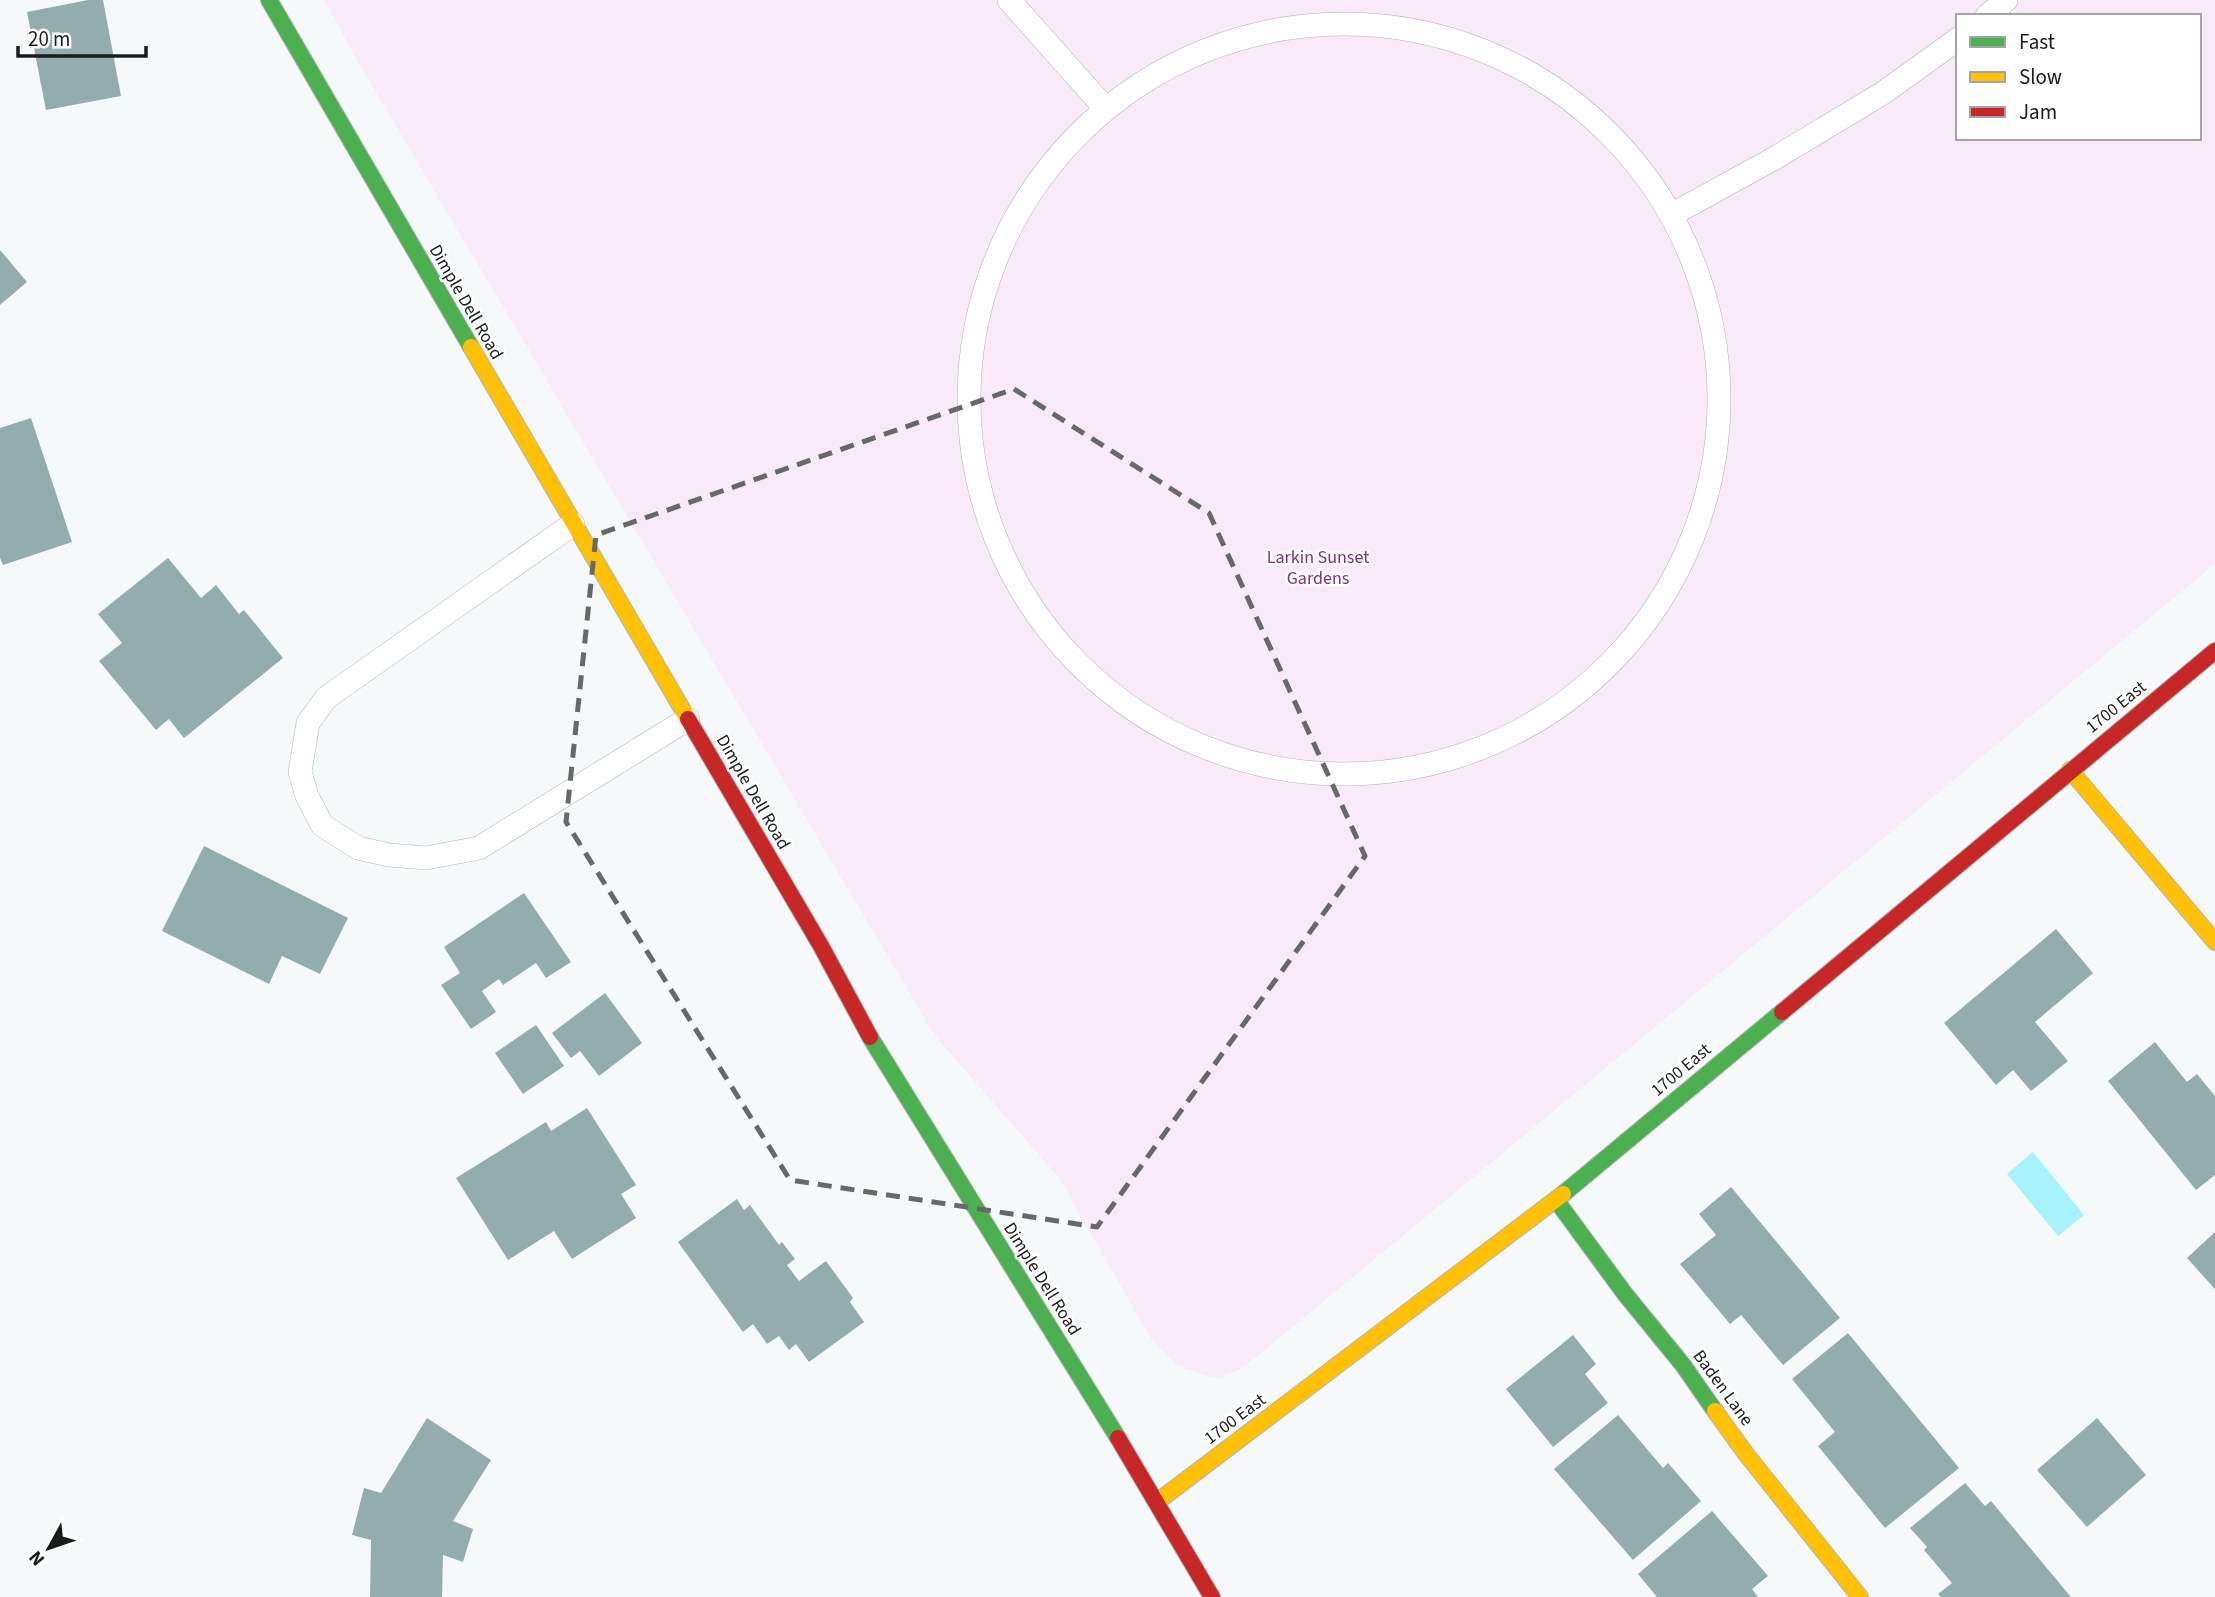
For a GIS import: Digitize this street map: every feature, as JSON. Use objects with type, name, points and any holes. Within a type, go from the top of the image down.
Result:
[{"type":"street","name":"Dimple Dell Road","points":[[270,0],[821,946],[906,1097],[1157,1502],[1212,1597]]},
{"type":"street","name":"1700 East","points":[[1157,1502],[1556,1200],[2215,651]]},
{"type":"street","points":[[2070,770],[2215,942]]},
{"type":"street","name":"Baden Lane","points":[[1556,1200],[1625,1294],[1683,1365],[1746,1454],[1860,1597]]},
{"type":"lane","points":[[1009,0],[1104,107]]},
{"type":"lane","points":[[1989,14],[2006,0]]},
{"type":"lane","points":[[1340,22],[1406,28],[1481,48],[1549,82],[1618,142],[1671,215],[1707,300],[1720,368],[1720,431],[1698,518],[1663,595],[1623,648],[1575,694],[1497,740],[1423,769],[1365,777],[1305,773],[1219,752],[1160,727],[1099,683],[1035,617],[991,524],[967,434],[973,348],[986,279],[1016,216],[1059,155],[1104,107],[1176,64],[1246,37],[1294,25],[1340,22]]},
{"type":"lane","points":[[1671,215],[1775,158],[1883,93],[1956,40]]},
{"type":"lane","points":[[573,524],[326,698],[308,723],[300,772],[307,796],[323,825],[358,848],[389,855],[426,858],[480,848],[688,719]]},
{"type":"highlighted area","points":[[1014,389],[1209,513],[1365,856],[1097,1227],[790,1180],[566,822],[596,535]]},
{"type":"green space","name":"Larkin Sunset Gardens","points":[[324,0],[2215,0],[2215,564],[1243,1368],[1220,1378],[1203,1375],[1178,1366],[1153,1342],[1060,1179],[935,1036],[364,72]]},
{"type":"water","points":[[2033,1152],[2084,1215],[2058,1236],[2007,1174]]},
{"type":"building","points":[[88,0],[103,0],[121,96],[46,110],[27,12]]},
{"type":"building","points":[[0,250],[27,282],[0,305]]},
{"type":"building","points":[[31,418],[72,542],[3,565],[0,558],[0,428]]},
{"type":"building","points":[[168,558],[201,598],[216,585],[239,614],[244,610],[283,658],[184,738],[169,719],[156,730],[99,661],[122,643],[98,614]]},
{"type":"building","points":[[204,846],[348,918],[320,974],[282,956],[269,984],[162,931]]},
{"type":"building","points":[[524,893],[571,962],[546,978],[536,963],[503,985],[499,979],[482,991],[496,1012],[471,1029],[441,985],[460,973],[444,947]]},
{"type":"building","points":[[2056,929],[2093,973],[2035,1022],[2068,1061],[2031,1091],[2013,1070],[1996,1085],[1944,1023]]},
{"type":"building","points":[[605,993],[642,1043],[599,1076],[580,1051],[571,1058],[552,1033]]},
{"type":"building","points":[[536,1025],[564,1066],[523,1094],[495,1053]]},
{"type":"building","points":[[2155,1042],[2187,1082],[2197,1074],[2215,1096],[2215,1175],[2196,1190],[2108,1081]]},
{"type":"building","points":[[587,1108],[636,1185],[621,1194],[636,1218],[572,1259],[554,1231],[508,1260],[456,1178],[546,1122],[551,1131]]},
{"type":"building","points":[[1731,1187],[1840,1318],[1783,1365],[1741,1315],[1730,1324],[1680,1264],[1716,1235],[1699,1214]]},
{"type":"building","points":[[737,1199],[744,1210],[750,1205],[779,1245],[782,1242],[795,1259],[787,1265],[799,1281],[826,1261],[853,1298],[850,1302],[864,1322],[809,1362],[796,1344],[789,1350],[779,1336],[767,1344],[753,1324],[743,1332],[678,1242]]},
{"type":"building","points":[[2215,1232],[2215,1289],[2187,1258]]},
{"type":"building","points":[[1848,1333],[1959,1468],[1885,1528],[1818,1446],[1835,1432],[1792,1379]]},
{"type":"building","points":[[1573,1335],[1596,1364],[1585,1374],[1608,1403],[1553,1447],[1506,1389]]},
{"type":"building","points":[[1618,1415],[1663,1468],[1668,1463],[1701,1501],[1633,1560],[1554,1469]]},
{"type":"building","points":[[427,1418],[491,1460],[453,1521],[473,1529],[463,1562],[443,1555],[442,1597],[370,1597],[371,1540],[352,1535],[364,1488],[381,1493]]},
{"type":"building","points":[[2097,1418],[2146,1475],[2087,1527],[2037,1470]]},
{"type":"building","points":[[1965,1483],[1985,1506],[1991,1501],[2071,1597],[1941,1597],[1938,1594],[1952,1583],[1924,1550],[1927,1547],[1910,1528]]},
{"type":"building","points":[[1712,1511],[1768,1576],[1752,1589],[1758,1597],[1657,1597],[1638,1574]]},
{"type":"traffic: fast","points":[[269,0],[471,347]]},
{"type":"traffic: fast","points":[[1563,1194],[1782,1012]]},
{"type":"traffic: fast","points":[[870,1037],[1118,1438]]},
{"type":"traffic: fast","points":[[1556,1200],[1625,1294],[1683,1365],[1715,1411]]},
{"type":"traffic: slow","points":[[471,347],[688,719]]},
{"type":"traffic: slow","points":[[2070,770],[2215,942]]},
{"type":"traffic: slow","points":[[1157,1502],[1563,1194]]},
{"type":"traffic: slow","points":[[1715,1411],[1860,1597]]},
{"type":"traffic: jam","points":[[1782,1012],[2215,651]]},
{"type":"traffic: jam","points":[[688,719],[821,946],[870,1037]]},
{"type":"traffic: jam","points":[[1118,1438],[1212,1597]]}]
